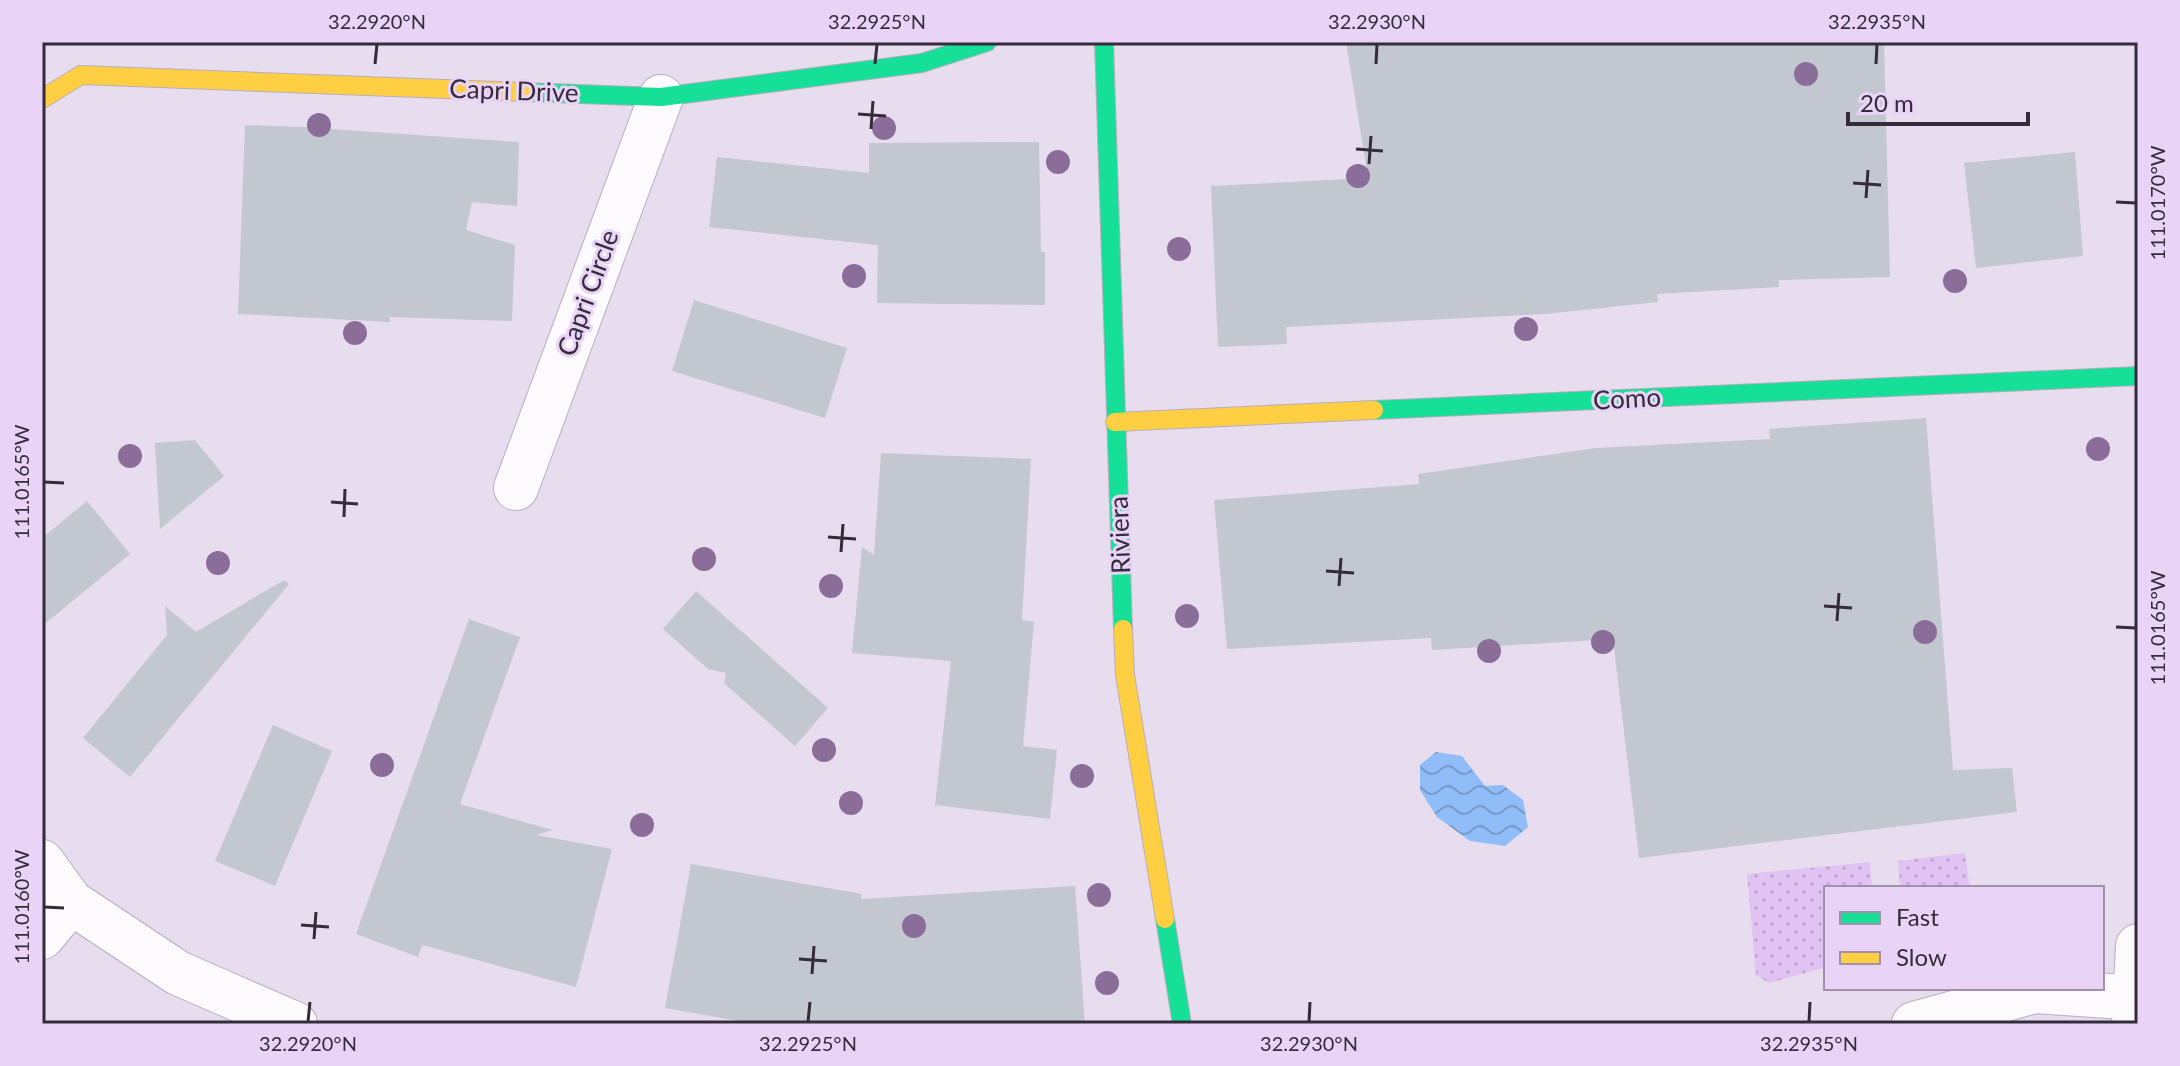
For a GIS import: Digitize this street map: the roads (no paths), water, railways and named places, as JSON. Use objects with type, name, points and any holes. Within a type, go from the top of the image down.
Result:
[{"type":"street","name":"Capri Drive","points":[[42,99],[81,75],[661,97],[922,63],[987,42]]},
{"type":"street","name":"Riviera","points":[[1104,42],[1125,675],[1182,1024]]},
{"type":"street","name":"Capri Circle","points":[[516,488],[661,97]]},
{"type":"street","name":"Como","points":[[1115,422],[2138,376]]},
{"type":"street","points":[[42,862],[71,902],[178,973],[295,1024]]},
{"type":"street","points":[[42,937],[71,902]]},
{"type":"street","points":[[1914,1024],[2035,991],[2136,1006],[2138,946]]},
{"type":"water","points":[[1436,752],[1462,756],[1485,786],[1503,785],[1523,800],[1528,827],[1505,846],[1470,841],[1437,817],[1420,790],[1420,765]]}]
